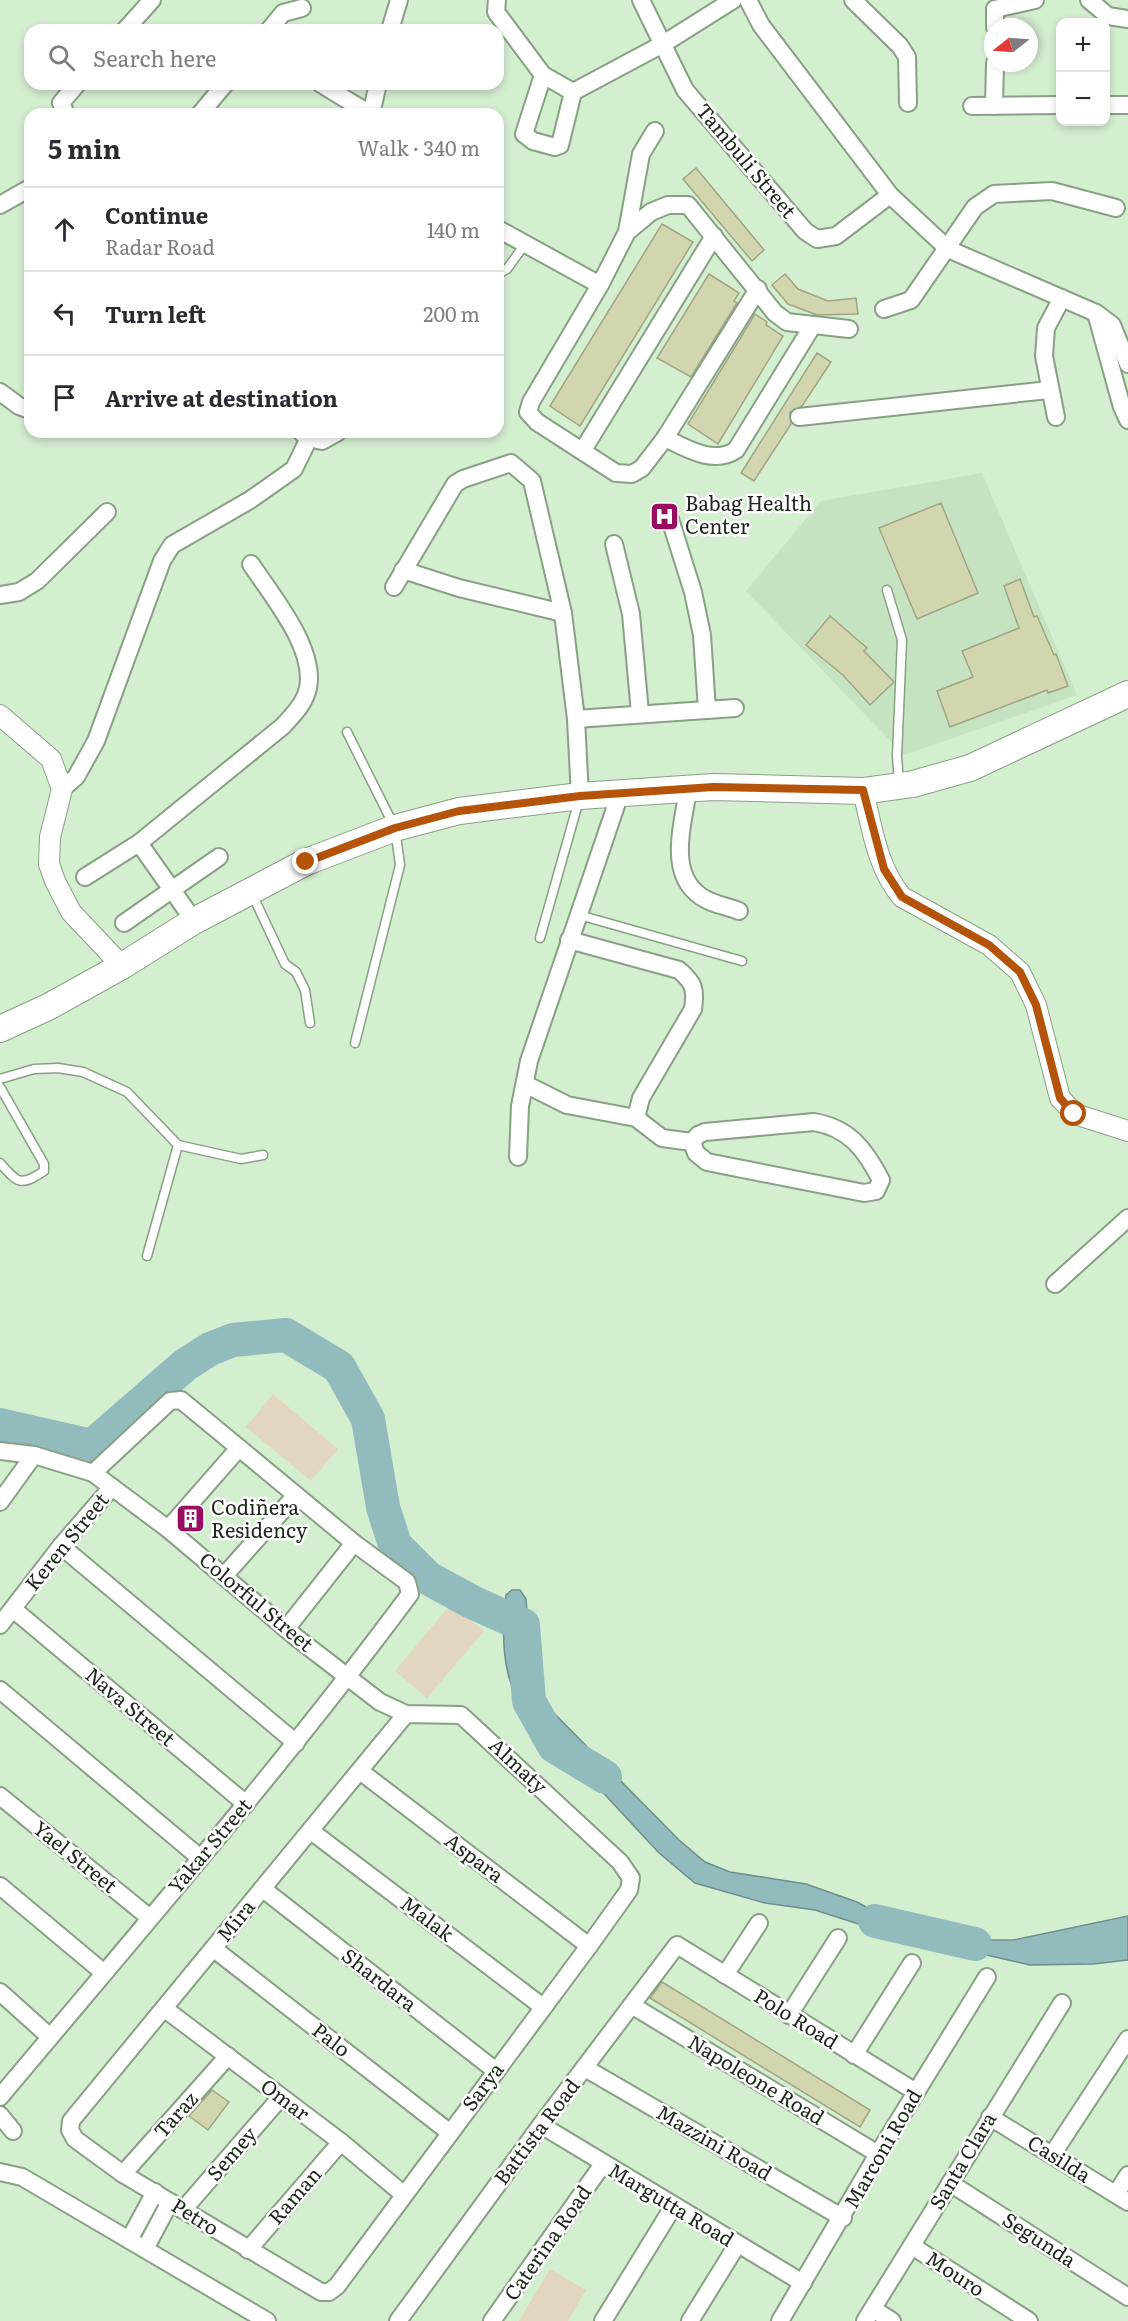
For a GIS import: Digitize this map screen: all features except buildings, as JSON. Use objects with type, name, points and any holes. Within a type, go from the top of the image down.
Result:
[{"type":"main road","points":[[0,1029],[48,1007],[122,966],[194,921],[306,862],[395,828],[459,811],[580,796],[687,789],[863,790],[900,785],[970,768],[1128,694]]},
{"type":"street","points":[[130,24],[152,0]]},
{"type":"street","points":[[395,24],[399,0]]},
{"type":"street","points":[[497,0],[496,12],[543,75],[573,92]]},
{"type":"street","name":"Tambuli Street","points":[[641,0],[685,90],[805,231],[818,239],[836,236],[890,195]]},
{"type":"street","points":[[543,75],[525,125],[524,134],[533,141],[555,147],[560,145],[573,92],[663,44],[733,0]]},
{"type":"street","points":[[748,0],[760,25],[890,195],[948,249],[1096,313],[1112,325],[1128,364]]},
{"type":"street","points":[[853,0],[900,46],[907,57],[908,103]]},
{"type":"street","points":[[990,5],[1035,0]]},
{"type":"street","points":[[1089,0],[1108,16],[1128,19]]},
{"type":"street","points":[[274,24],[283,13],[302,8]]},
{"type":"street","points":[[994,106],[995,72]]},
{"type":"street","points":[[63,108],[61,103],[72,90]]},
{"type":"street","points":[[210,108],[221,90]]},
{"type":"street","points":[[331,90],[361,108]]},
{"type":"street","points":[[372,108],[377,90]]},
{"type":"street","points":[[972,106],[1056,105]]},
{"type":"street","points":[[1110,105],[1128,105]]},
{"type":"street","points":[[655,131],[641,154],[627,232],[600,285],[531,402],[528,412],[537,422],[616,473],[632,474],[642,468],[665,438],[758,289]]},
{"type":"street","points":[[0,205],[24,191]]},
{"type":"street","points":[[884,309],[911,300],[975,207],[994,194],[1052,191],[1116,208]]},
{"type":"street","points":[[627,232],[651,212],[668,204],[688,205],[758,289],[775,313],[788,322],[849,329]]},
{"type":"street","points":[[504,232],[600,285]]},
{"type":"street","points":[[583,450],[714,236]]},
{"type":"street","points":[[1056,417],[1044,356],[1046,328],[1062,298]]},
{"type":"street","points":[[1096,313],[1122,407],[1128,420]]},
{"type":"street","points":[[665,438],[693,452],[717,457],[728,456],[736,450],[813,325]]},
{"type":"street","points":[[799,417],[1050,390]]},
{"type":"street","points":[[0,392],[24,408]]},
{"type":"street","points":[[62,789],[76,777],[96,741],[162,561],[172,545],[250,500],[294,469],[304,438]]},
{"type":"street","points":[[394,587],[455,484],[463,478],[511,463],[532,481],[563,613],[576,719],[580,796]]},
{"type":"street","points":[[0,595],[19,592],[37,581],[107,512]]},
{"type":"street","points":[[670,519],[693,592],[702,635],[707,710]]},
{"type":"street","points":[[614,544],[631,614],[640,713]]},
{"type":"street","points":[[85,877],[139,843],[283,726],[301,705],[308,690],[310,673],[304,651],[251,564]]},
{"type":"street","points":[[403,570],[459,588],[563,613]]},
{"type":"street","points":[[576,719],[735,708]]},
{"type":"street","points":[[0,715],[51,759],[62,789],[50,837],[49,864],[71,912],[122,966]]},
{"type":"street","points":[[687,789],[679,856],[681,871],[691,888],[707,900],[739,911]]},
{"type":"street","points":[[863,790],[884,869],[902,897],[989,945],[1020,972],[1036,1005],[1060,1098],[1074,1114],[1128,1131]]},
{"type":"street","points":[[518,1157],[520,1106],[529,1061],[620,794]]},
{"type":"street","points":[[139,843],[194,921]]},
{"type":"street","points":[[124,923],[219,857]]},
{"type":"street","points":[[569,940],[679,970],[691,981],[694,997],[693,1009],[641,1098],[636,1118]]},
{"type":"street","points":[[525,1084],[567,1105],[636,1118],[662,1138],[692,1142]]},
{"type":"street","points":[[814,1122],[835,1125],[868,1156],[881,1180],[881,1186],[876,1191],[864,1193],[707,1162],[696,1153],[692,1142],[698,1135],[705,1132],[753,1129],[779,1123],[814,1122]]},
{"type":"street","points":[[1055,1284],[1128,1218]]},
{"type":"street","points":[[93,1473],[170,1401],[181,1400],[354,1544],[286,1629]]},
{"type":"street","points":[[168,1529],[239,1448]]},
{"type":"street","name":"Colorful Street","points":[[0,1450],[34,1455],[93,1473],[168,1529],[286,1629],[380,1702]]},
{"type":"street","points":[[0,1502],[34,1455]]},
{"type":"street","name":"Keren Street","points":[[0,1625],[61,1546],[112,1487]]},
{"type":"street","points":[[224,1576],[296,1495]]},
{"type":"street","name":"Yakar Street","points":[[0,2097],[296,1743],[349,1677],[410,1594],[407,1582],[354,1544]]},
{"type":"street","points":[[61,1546],[296,1743]]},
{"type":"street","name":"Nava Street","points":[[13,1609],[246,1804]]},
{"type":"street","points":[[0,1690],[199,1857]]},
{"type":"street","name":"Almaty","points":[[380,1702],[406,1714],[451,1713],[470,1721],[620,1862],[631,1878]]},
{"type":"street","name":"Mira","points":[[69,2130],[71,2121],[406,1714]]},
{"type":"street","name":"Aspara","points":[[360,1771],[589,1946]]},
{"type":"street","name":"Yael Street","points":[[0,1796],[150,1918]]},
{"type":"street","name":"Malak","points":[[310,1831],[543,2007]]},
{"type":"street","name":"Sarya","points":[[329,2292],[336,2286],[589,1946],[628,1890],[631,1878]]},
{"type":"street","points":[[0,1886],[104,1973]]},
{"type":"street","name":"Shardara","points":[[263,1889],[496,2071]]},
{"type":"street","points":[[725,1975],[759,1923]]},
{"type":"street","points":[[789,2015],[838,1938]]},
{"type":"street","name":"Polo Road","points":[[677,1945],[916,2092]]},
{"type":"street","name":"Battista Road","points":[[399,2321],[541,2125],[677,1945]]},
{"type":"street","name":"Palo","points":[[214,1949],[449,2132]]},
{"type":"street","points":[[854,2055],[912,1963]]},
{"type":"street","name":"Marconi Road","points":[[780,2321],[843,2218],[878,2154],[987,1977]]},
{"type":"street","points":[[0,1992],[50,2037]]},
{"type":"street","name":"Santa Clara","points":[[869,2315],[1062,2003]]},
{"type":"street","name":"Napoleone Road","points":[[633,2006],[878,2154]]},
{"type":"street","name":"Omar","points":[[165,2009],[341,2142],[403,2194]]},
{"type":"street","points":[[1052,2155],[1128,2039]]},
{"type":"street","name":"Taraz","points":[[123,2174],[228,2056]]},
{"type":"street","name":"Mazzini Road","points":[[585,2067],[843,2218]]},
{"type":"street","name":"Semey","points":[[145,2249],[176,2206],[281,2097]]},
{"type":"street","points":[[0,2115],[13,2131]]},
{"type":"street","name":"Casilda","points":[[990,2117],[1122,2198]]},
{"type":"street","name":"Margutta Road","points":[[541,2125],[673,2207],[803,2283]]},
{"type":"street","name":"Petro","points":[[69,2130],[75,2139],[123,2174],[321,2292],[329,2292]]},
{"type":"street","name":"Raman","points":[[248,2250],[341,2142]]},
{"type":"street","name":"Caterina Road","points":[[492,2321],[603,2164]]},
{"type":"street","points":[[0,2172],[22,2177],[267,2321]]},
{"type":"street","points":[[1122,2198],[1128,2175]]},
{"type":"street","name":"Segunda","points":[[950,2183],[1128,2297]]},
{"type":"street","points":[[129,2240],[154,2192]]},
{"type":"street","points":[[603,2321],[673,2207]]},
{"type":"street","points":[[690,2321],[737,2245]]},
{"type":"street","name":"Mouro","points":[[912,2246],[1029,2321]]},
{"type":"street","points":[[869,2315],[892,2321]]},
{"type":"lane","points":[[504,271],[525,244]]},
{"type":"lane","points":[[887,590],[902,640],[897,756],[900,785]]},
{"type":"lane","points":[[347,732],[395,828],[400,865],[355,1043]]},
{"type":"lane","points":[[540,938],[580,796]]},
{"type":"lane","points":[[251,890],[285,964],[296,972],[305,990],[310,1023]]},
{"type":"lane","points":[[579,915],[742,961]]},
{"type":"lane","points":[[0,1079],[34,1069],[83,1072],[127,1092],[178,1145],[241,1159],[263,1155]]},
{"type":"lane","points":[[0,1087],[44,1164],[44,1171],[28,1182],[21,1182],[14,1179],[0,1163]]},
{"type":"lane","points":[[147,1256],[178,1145]]},
{"type":"shaded area","points":[[982,473],[1077,695],[904,755],[746,591],[821,501]]},
{"type":"shaded area","points":[[273,1394],[338,1449],[311,1481],[246,1427]]},
{"type":"shaded area","points":[[451,1604],[484,1631],[427,1698],[395,1671]]},
{"type":"shaded area","points":[[550,2269],[586,2290],[568,2321],[519,2321]]},
{"type":"water","points":[[512,1590],[520,1590],[526,1599],[532,1682],[538,1697],[679,1840],[705,1862],[730,1872],[806,1884],[857,1902],[901,1926],[972,1940],[1014,1940],[1128,1916],[1128,1960],[1093,1964],[1030,1965],[874,1929],[815,1910],[765,1903],[695,1883],[659,1853],[519,1702],[509,1676],[504,1650],[506,1595]]},
{"type":"waterway","points":[[0,1425],[92,1446],[185,1365],[210,1349],[233,1340],[286,1335],[339,1367],[368,1419],[383,1507],[395,1545],[428,1578],[472,1602],[523,1625],[529,1701],[554,1746],[605,1777]]},
{"type":"waterway","points":[[875,1921],[975,1944]]},
{"type":"place","name":"Babag Health Center","points":[[664,516]]},
{"type":"place","name":"Codiñera Residency","points":[[190,1519]]},
{"type":"route","points":[[306,862],[395,828],[459,811],[580,796],[713,787],[863,790],[884,869],[902,897],[989,945],[1020,972],[1036,1005],[1060,1098],[1074,1114]]}]
